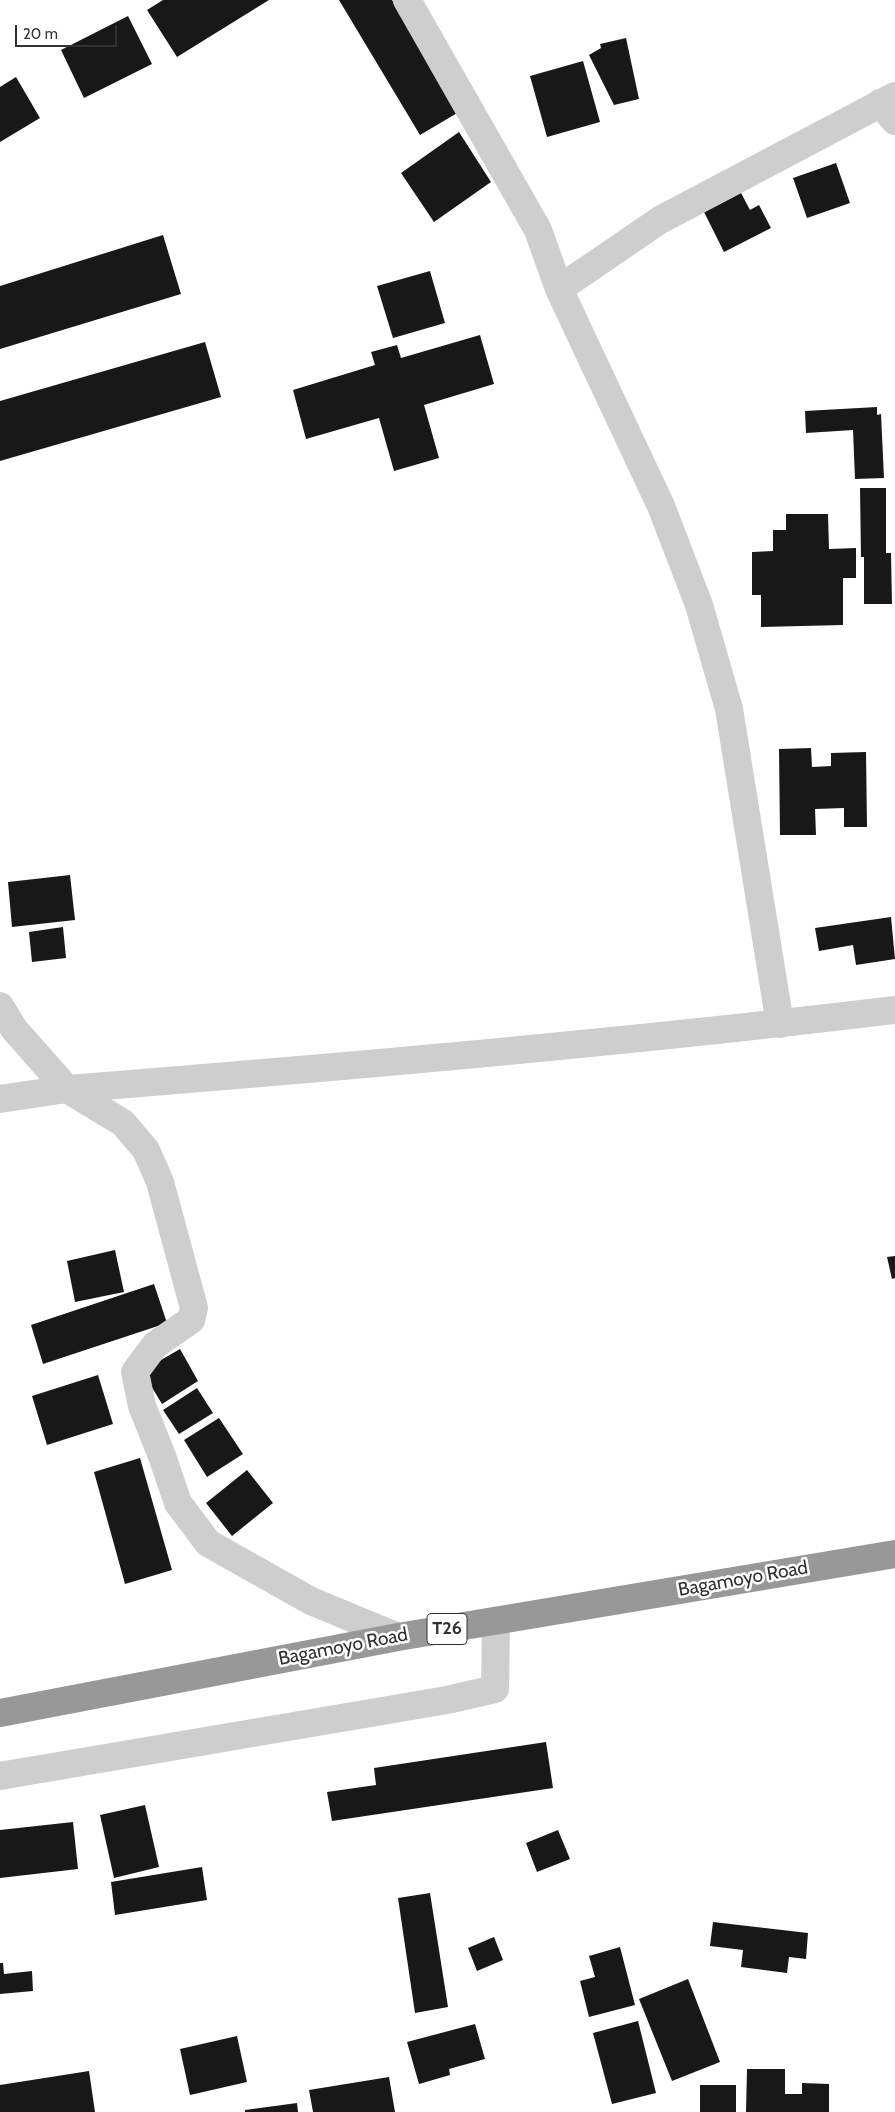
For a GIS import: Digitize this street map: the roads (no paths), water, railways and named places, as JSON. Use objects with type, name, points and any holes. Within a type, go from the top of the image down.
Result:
[{"type":"highway","name":"Bagamoyo Road","points":[[0,1713],[398,1637],[895,1554]]},
{"type":"street","points":[[407,0],[538,230],[559,289],[661,506],[699,605],[730,709],[780,1024]]},
{"type":"street","points":[[559,289],[660,220],[890,107]]},
{"type":"street","points":[[0,1006],[14,1029],[67,1090],[123,1123],[146,1150],[160,1182],[194,1308],[191,1320],[155,1344],[135,1372],[142,1406],[178,1503],[208,1543],[311,1601],[398,1637]]},
{"type":"street","points":[[0,1099],[67,1090],[262,1074],[780,1024],[895,1010]]},
{"type":"street","points":[[0,1776],[447,1700],[495,1689],[496,1621]]}]
